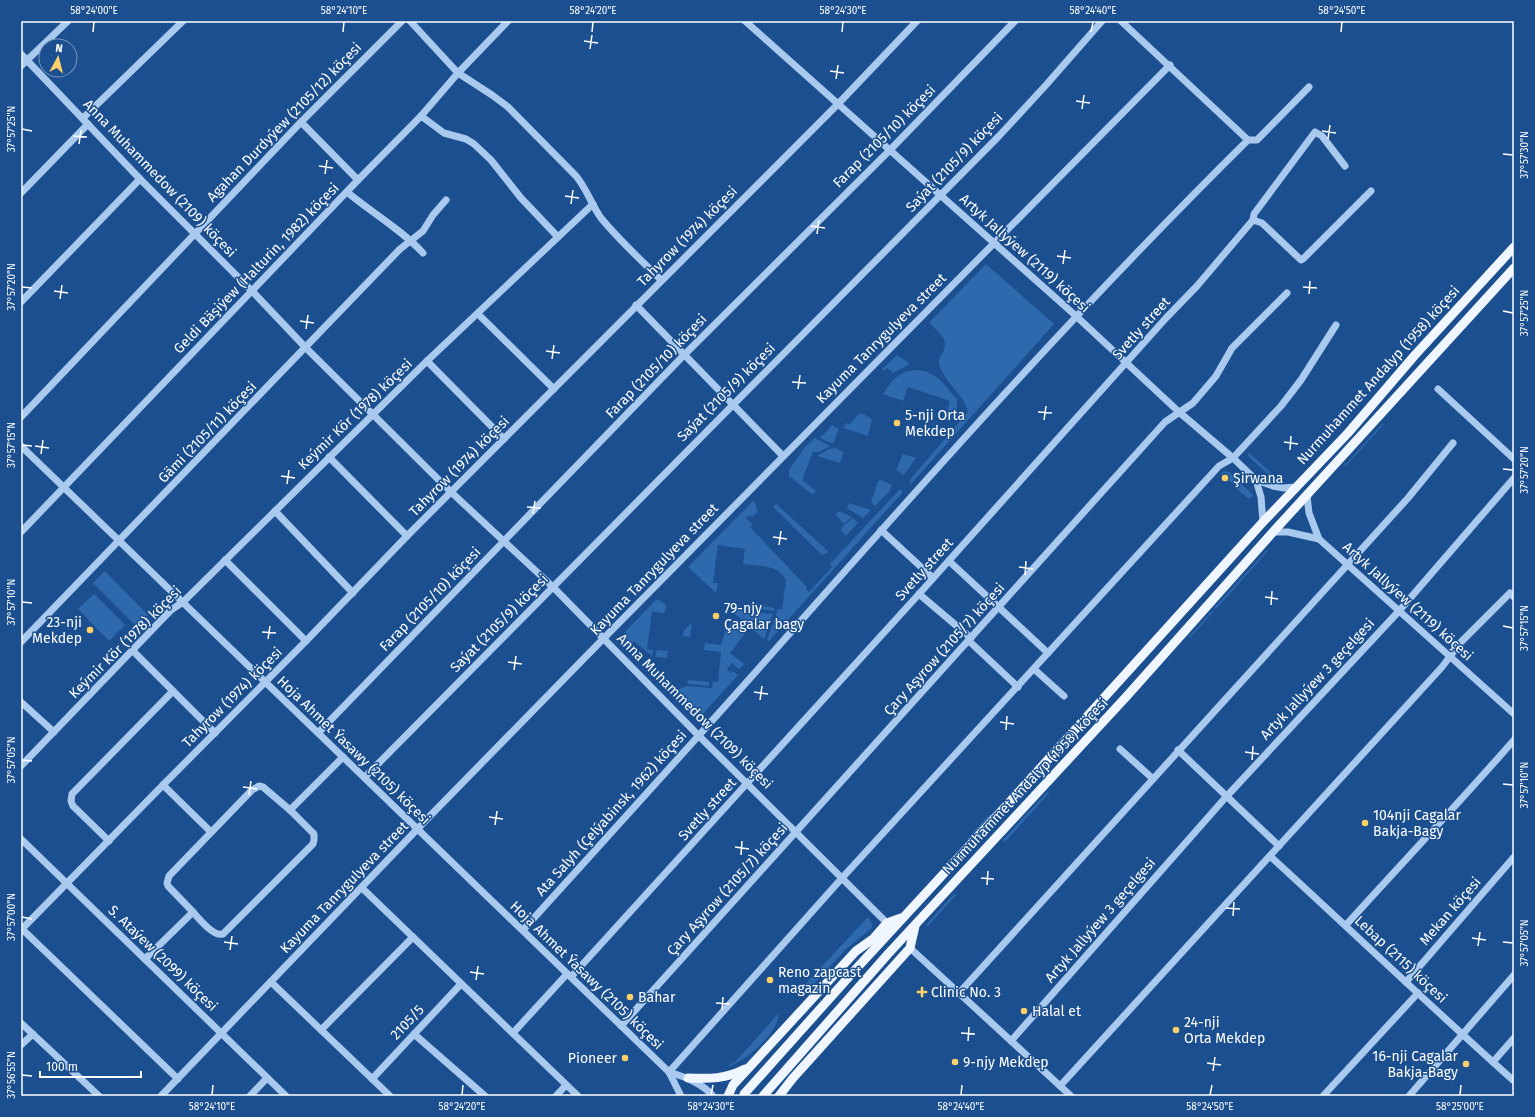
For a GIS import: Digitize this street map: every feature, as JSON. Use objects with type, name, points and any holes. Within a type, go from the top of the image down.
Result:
[{"type":"main road","name":"Nurmuhammet Andalyp (1958) köçesi","points":[[744,1094],[890,926],[904,916],[1295,487],[1348,433],[1415,355],[1514,247]]},
{"type":"main road","name":"Nurmuhammet Andalyp (1958) köçesi","points":[[763,1096],[888,954],[1126,698],[1273,532],[1514,268]]},
{"type":"main road","points":[[779,1096],[793,1078],[910,948],[916,924]]},
{"type":"main road","points":[[728,1096],[733,1086],[751,1065],[856,951],[890,926]]},
{"type":"main road","points":[[886,974],[888,954]]},
{"type":"main road","points":[[867,978],[886,974]]},
{"type":"main road","points":[[688,1078],[719,1078],[736,1074],[751,1065]]},
{"type":"main road","points":[[787,1096],[793,1078]]},
{"type":"street","points":[[21,66],[68,21]]},
{"type":"street","points":[[83,118],[183,21]]},
{"type":"street","name":"Agahan Durdyýew (2105/12) köçesi","points":[[21,417],[194,233],[301,122],[402,21]]},
{"type":"street","points":[[410,21],[458,73],[492,95],[517,116],[576,176],[584,186],[593,204],[609,228],[661,280]]},
{"type":"street","name":"Geldi Bäşiýew (Halturin, 1982) köçesi","points":[[21,532],[421,116],[458,73],[508,21]]},
{"type":"street","name":"Artyk Jallyýew (2119) köçesi","points":[[745,21],[994,242],[1127,362],[1179,412],[1233,458],[1256,480],[1284,488],[1295,487]]},
{"type":"street","name":"Tahyrow (1974) köçesi","points":[[22,929],[163,785],[266,683],[407,536],[838,104],[917,21]]},
{"type":"street","name":"Farap (2105/10) köçesi","points":[[319,732],[684,355],[890,150],[1015,21]]},
{"type":"street","name":"Saýat (2105/9) köçesi","points":[[365,777],[1015,119],[1102,21]]},
{"type":"street","points":[[1121,21],[1170,65],[1248,140]]},
{"type":"street","name":"Anna Muhammedow (2109) köçesi","points":[[21,54],[306,348],[451,492],[553,587],[698,735],[797,831],[890,926]]},
{"type":"street","name":"Kayuma Tanrygulyeva street","points":[[161,1096],[417,829],[1170,65]]},
{"type":"street","name":"Ata Salyh (Çelýabinsk, 1962) köçesi","points":[[523,930],[881,530],[1076,316],[1180,207],[1248,140],[1257,140],[1309,87]]},
{"type":"street","points":[[421,116],[444,133],[466,139],[474,144],[490,160],[521,198],[558,237]]},
{"type":"street","points":[[301,122],[358,180]]},
{"type":"street","points":[[21,193],[88,124]]},
{"type":"street","name":"Svetly street","points":[[512,1033],[569,975],[748,783],[1166,318],[1197,286],[1253,220],[1254,214],[1315,132],[1322,136],[1345,166]]},
{"type":"street","points":[[21,302],[140,178]]},
{"type":"street","points":[[1253,220],[1262,223],[1282,240],[1301,260],[1371,191]]},
{"type":"street","points":[[347,192],[366,208],[411,240],[423,253]]},
{"type":"street","name":"Gämi (2105/11) köçesi","points":[[21,642],[411,240],[423,231],[446,200]]},
{"type":"street","name":"Keýmir Kör (1978) köçesi","points":[[21,766],[171,610],[183,602],[427,362],[593,204]]},
{"type":"street","name":"Çary Aşyrow (2105/7) köçesi","points":[[621,1026],[1165,422],[1194,403],[1216,376],[1232,348],[1287,293]]},
{"type":"street","points":[[636,305],[783,456]]},
{"type":"street","points":[[478,314],[554,389]]},
{"type":"street","points":[[669,1072],[842,878],[1219,466],[1233,458],[1281,406],[1301,380],[1336,325]]},
{"type":"street","points":[[427,362],[504,439]]},
{"type":"street","points":[[1438,389],[1514,459]]},
{"type":"street","points":[[959,992],[1408,498],[1453,443]]},
{"type":"street","name":"Hoja Ahmet Ýasawy (2105) köçesi","points":[[21,446],[266,683],[319,732],[417,829],[669,1072],[681,1096]]},
{"type":"street","points":[[329,458],[407,536]]},
{"type":"street","name":"Artyk Jallyýew 3 geçelgesi","points":[[1011,1041],[1226,797],[1398,610],[1514,478]]},
{"type":"street","points":[[1256,480],[1261,497],[1263,522]]},
{"type":"street","points":[[1307,496],[1309,513],[1319,539]]},
{"type":"street","points":[[275,511],[353,593]]},
{"type":"street","points":[[881,530],[933,578]]},
{"type":"street","name":"Artyk Jallyýew (2119) köçesi","points":[[1273,532],[1288,532],[1319,539],[1514,714]]},
{"type":"street","points":[[225,560],[306,641]]},
{"type":"street","points":[[948,561],[1048,653]]},
{"type":"street","points":[[918,594],[970,639],[1018,687]]},
{"type":"street","points":[[1060,1086],[1437,672],[1461,642],[1512,595]]},
{"type":"street","points":[[133,651],[215,733]]},
{"type":"street","points":[[1034,669],[1064,696]]},
{"type":"street","points":[[109,841],[73,806],[71,801],[72,794],[173,692]]},
{"type":"street","points":[[21,702],[54,732]]},
{"type":"street","points":[[1346,925],[1453,809],[1514,740]]},
{"type":"street","points":[[1120,749],[1152,778]]},
{"type":"street","points":[[1178,750],[1279,846]]},
{"type":"street","points":[[290,810],[343,757]]},
{"type":"street","points":[[163,785],[211,832]]},
{"type":"street","points":[[259,786],[268,790],[290,810],[314,834],[313,844],[223,934],[220,935],[214,933],[170,889],[166,883],[167,879],[255,787],[259,786]]},
{"type":"street","name":"S. Ataýew (2099) köçesi","points":[[21,839],[286,1096]]},
{"type":"street","name":"Lebap (2115) köçesi","points":[[1270,856],[1346,925],[1462,1035],[1514,1081]]},
{"type":"street","name":"Mekan köçesi","points":[[1406,982],[1514,857]]},
{"type":"street","points":[[362,888],[578,1096]]},
{"type":"street","points":[[145,959],[192,912]]},
{"type":"street","points":[[22,929],[178,1078]]},
{"type":"street","points":[[321,1030],[413,938]]},
{"type":"street","points":[[910,948],[1071,1096]]},
{"type":"street","points":[[1409,1096],[1514,976]]},
{"type":"street","points":[[271,982],[390,1096]]},
{"type":"street","name":"2105/5","points":[[372,1079],[461,984]]},
{"type":"street","points":[[1322,1096],[1418,993]]},
{"type":"street","points":[[21,1023],[99,1096]]},
{"type":"street","points":[[21,1045],[33,1034]]},
{"type":"street","points":[[414,1034],[485,1096]]},
{"type":"street","points":[[1493,1062],[1514,1038]]},
{"type":"street","name":"Hoja Ahmet Ýasawy (2105) köçesi","points":[[669,1072],[688,1078],[713,1096]]},
{"type":"street","points":[[250,1096],[267,1078]]},
{"type":"street","points":[[556,1096],[566,1085]]},
{"type":"shaded area","points":[[986,264],[1054,324],[910,485],[910,481],[913,476],[968,412],[966,405],[942,371],[939,364],[939,359],[945,345],[943,337],[929,323]]},
{"type":"shaded area","points":[[897,355],[910,364],[893,373],[887,368],[884,371],[882,369]]},
{"type":"shaded area","points":[[913,370],[925,371],[936,377],[957,399],[957,408],[951,419],[947,418],[946,415],[950,401],[908,387],[903,401],[883,394],[898,376]]},
{"type":"shaded area","points":[[859,414],[863,414],[872,419],[868,436],[843,428],[846,423],[850,424]]},
{"type":"shaded area","points":[[1383,423],[1384,424],[1345,467],[1344,466]]},
{"type":"shaded area","points":[[832,425],[839,429],[833,444],[820,438]]},
{"type":"shaded area","points":[[815,438],[830,446],[819,452],[813,452],[803,477],[803,481],[816,491],[813,495],[789,476],[789,470],[805,447]]},
{"type":"shaded area","points":[[835,448],[844,452],[840,463],[817,456],[829,449]]},
{"type":"shaded area","points":[[1248,452],[1278,480],[1271,477],[1249,457]]},
{"type":"shaded area","points":[[903,454],[916,458],[904,475],[896,470]]},
{"type":"shaded area","points":[[1224,471],[1229,472],[1253,496],[1249,499],[1237,489],[1238,487],[1226,479],[1228,477],[1220,474]]},
{"type":"shaded area","points":[[881,480],[892,485],[889,492],[875,506],[871,502],[878,481]]},
{"type":"shaded area","points":[[900,489],[903,492],[768,642],[767,640],[778,609],[782,609],[786,581],[779,572],[768,567],[743,564],[745,549],[718,545],[713,583],[718,583],[716,593],[688,567],[754,500],[758,512],[752,517],[750,515],[746,518],[753,525],[750,527],[807,587],[806,589],[809,592],[832,567],[830,564]]},
{"type":"shaded area","points":[[849,503],[871,510],[863,518],[847,508]]},
{"type":"shaded area","points":[[776,504],[828,551],[827,553],[822,555],[773,507]]},
{"type":"shaded area","points":[[838,511],[852,517],[844,524],[836,515]]},
{"type":"shaded area","points":[[853,518],[858,523],[846,536],[841,531],[842,527]]},
{"type":"shaded area","points":[[1267,550],[1268,551],[1216,609],[1214,608]]},
{"type":"shaded area","points":[[105,571],[148,615],[136,626],[93,583]]},
{"type":"shaded area","points":[[94,594],[125,625],[109,641],[78,609]]},
{"type":"shaded area","points":[[657,599],[666,605],[666,608],[664,613],[652,612],[647,649],[653,650],[652,656],[634,641],[630,645],[621,636]]},
{"type":"shaded area","points":[[749,604],[774,608],[774,611],[748,607]]},
{"type":"shaded area","points":[[738,610],[773,614],[764,639],[734,613]]},
{"type":"shaded area","points":[[1212,611],[1213,612],[1190,638],[1189,637]]},
{"type":"shaded area","points":[[734,620],[747,631],[730,653],[744,664],[739,669],[732,663],[727,669],[731,673],[733,671],[738,675],[702,715],[665,680],[667,679],[679,689],[687,686],[712,688],[713,682],[718,682],[721,652],[704,650],[705,643],[721,645],[725,631]]},
{"type":"shaded area","points":[[692,623],[690,637],[683,636],[684,630]]},
{"type":"shaded area","points":[[657,650],[668,651],[667,658],[655,657]]},
{"type":"shaded area","points":[[688,680],[709,682],[709,686],[689,684],[687,682]]},
{"type":"shaded area","points":[[1048,791],[1049,793],[1005,842],[1003,840]]},
{"type":"shaded area","points":[[990,814],[992,815],[968,840],[967,839]]},
{"type":"shaded area","points":[[954,894],[956,895],[928,926],[926,925]]},
{"type":"shaded area","points":[[868,917],[872,924],[872,928],[846,949],[811,987],[795,995]]},
{"type":"shaded area","points":[[779,1013],[775,1026],[760,1046],[739,1062],[726,1067],[736,1061]]},
{"type":"place","name":"5-nji Orta Mekdep","points":[[897,423]]},
{"type":"place","name":"Şirwana","points":[[1225,478]]},
{"type":"place","name":"79-njy Çagalar bagy","points":[[716,616]]},
{"type":"place","name":"23-nji Mekdep","points":[[90,630]]},
{"type":"place","name":"104nji Cagalar Bakja-Bagy","points":[[1365,823]]},
{"type":"place","name":"Reno zapcast magazin","points":[[770,980]]},
{"type":"place","name":"Clinic No. 3","points":[[922,992]]},
{"type":"place","name":"Bahar","points":[[630,997]]},
{"type":"place","name":"Halal et","points":[[1024,1011]]},
{"type":"place","name":"24-nji Orta Mekdep","points":[[1176,1030]]},
{"type":"place","name":"Pioneer","points":[[625,1058]]},
{"type":"place","name":"9-njy Mekdep","points":[[955,1062]]},
{"type":"place","name":"16-nji Cagalar Bakja-Bagy","points":[[1466,1064]]}]
